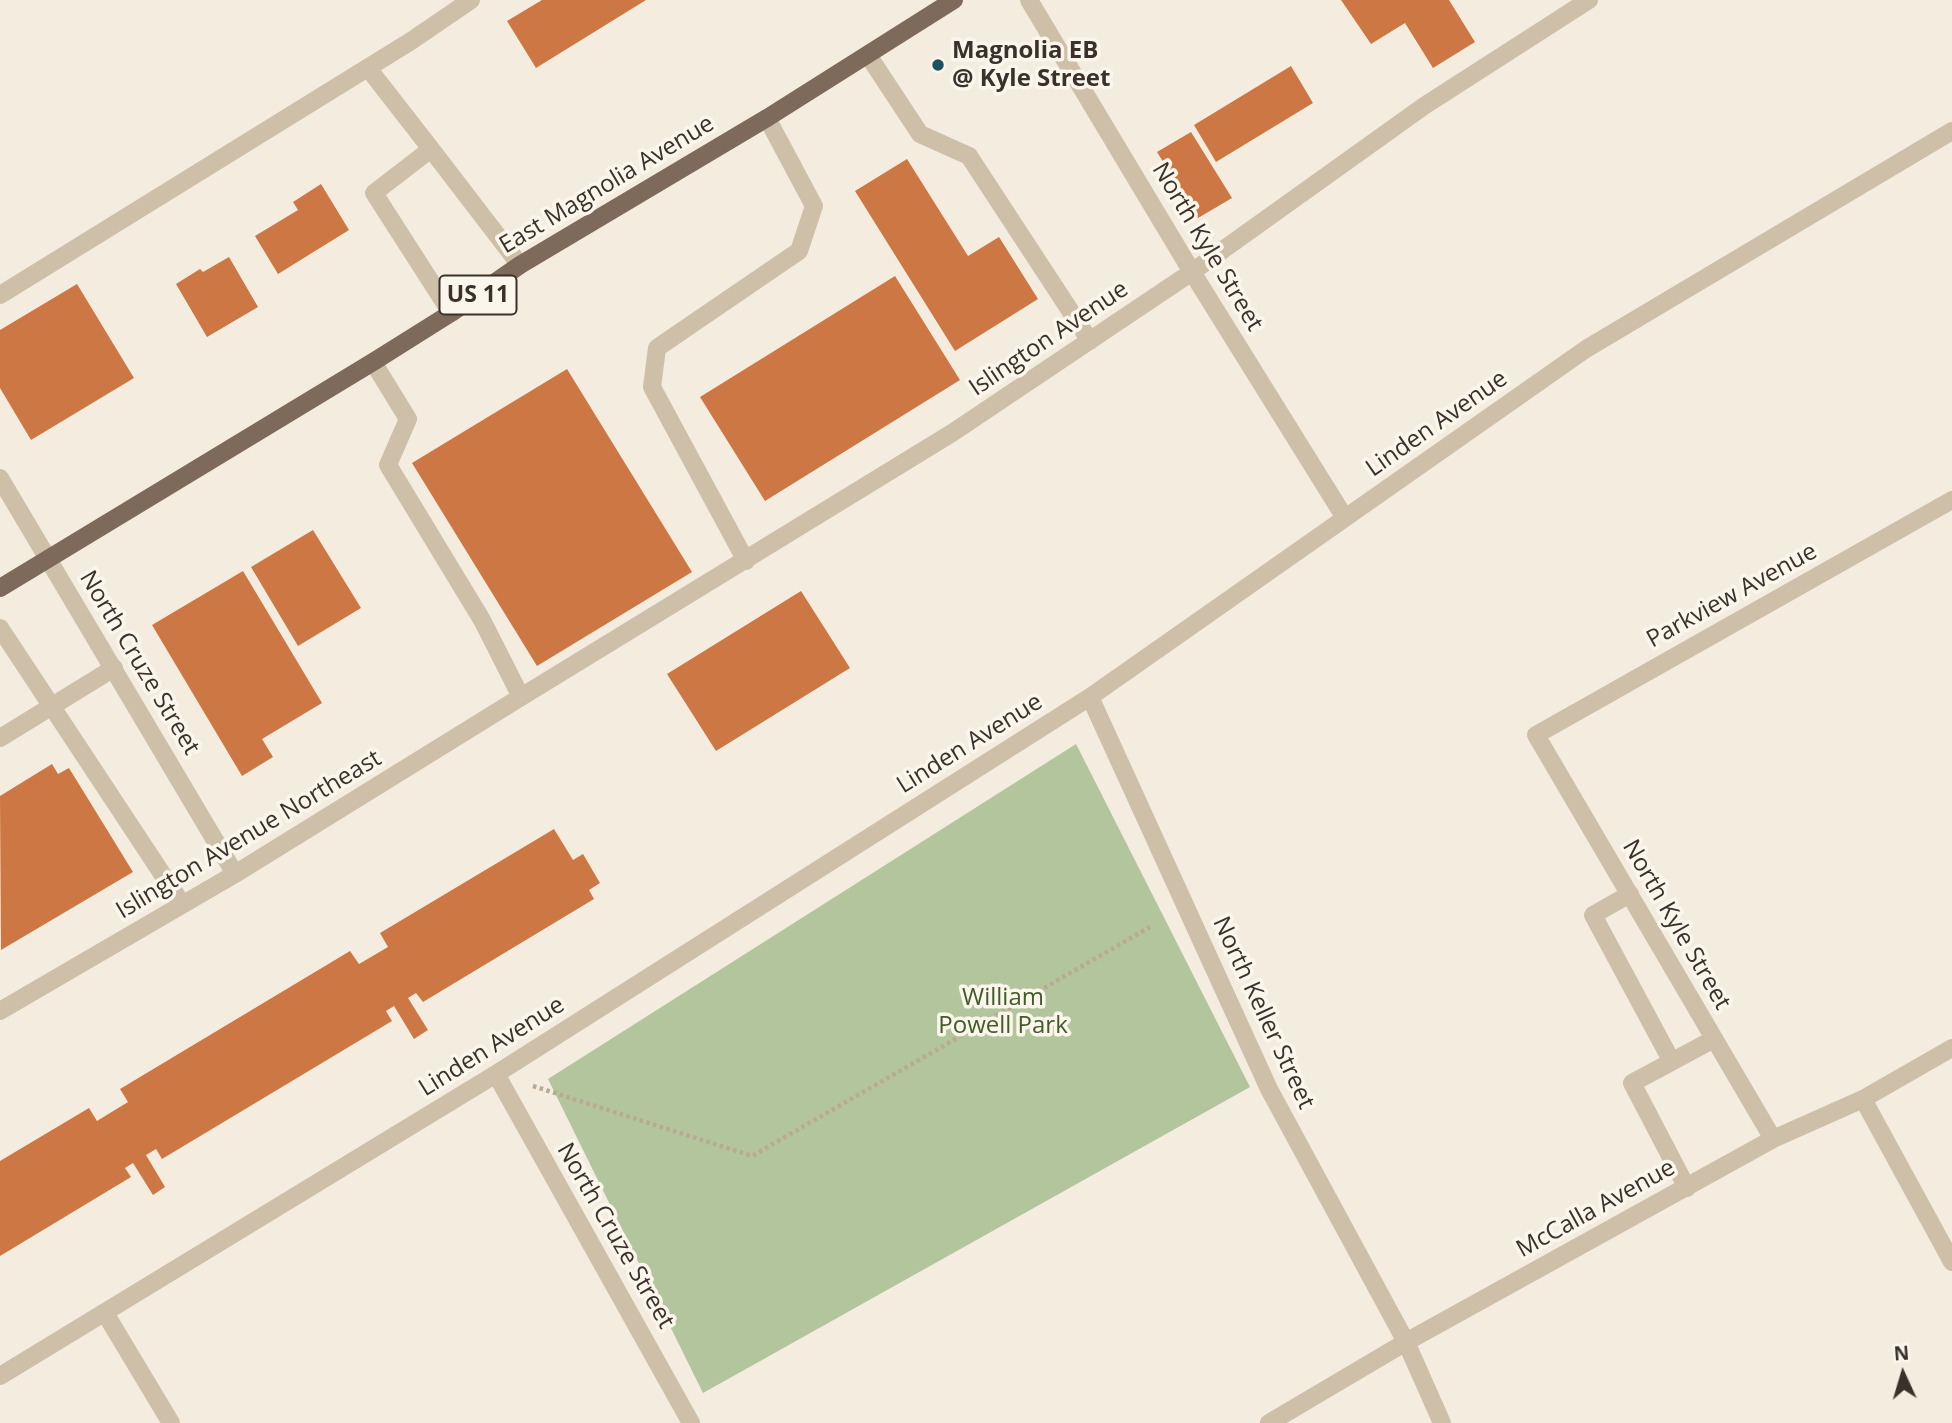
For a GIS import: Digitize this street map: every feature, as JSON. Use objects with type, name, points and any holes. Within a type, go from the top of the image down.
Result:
[{"type":"main road","name":"East Magnolia Avenue","points":[[0,588],[373,362],[520,265],[767,118],[954,0]]},
{"type":"street","points":[[0,295],[368,68],[471,0]]},
{"type":"street","name":"North Kyle Street","points":[[1029,0],[1192,272],[1345,518]]},
{"type":"street","name":"Islington Avenue","points":[[521,697],[952,433],[1192,272],[1424,107],[1589,0]]},
{"type":"street","points":[[868,55],[920,134],[969,156],[1090,341]]},
{"type":"street","points":[[368,68],[520,265]]},
{"type":"street","points":[[746,561],[652,387],[657,348],[799,251],[814,206],[767,118]]},
{"type":"street","name":"Linden Avenue","points":[[0,1376],[496,1074],[1090,697],[1586,349],[1952,131]]},
{"type":"street","points":[[431,149],[374,193],[451,313]]},
{"type":"street","points":[[373,362],[408,419],[388,465],[482,620],[521,697]]},
{"type":"street","name":"North Cruze Street","points":[[0,478],[234,874]]},
{"type":"street","name":"Parkview Avenue","points":[[1536,735],[1952,500]]},
{"type":"street","points":[[0,628],[182,904]]},
{"type":"street","points":[[0,738],[114,668]]},
{"type":"street","name":"Islington Avenue Northeast","points":[[0,1011],[234,874],[521,697]]},
{"type":"street","name":"North Keller Street","points":[[1090,697],[1269,1089],[1406,1342],[1442,1423]]},
{"type":"street","name":"North Kyle Street","points":[[1536,735],[1773,1139]]},
{"type":"street","points":[[1629,894],[1593,915],[1671,1060]]},
{"type":"street","points":[[1686,1188],[1632,1083],[1714,1039]]},
{"type":"street","name":"McCalla Avenue","points":[[1269,1423],[1406,1342],[1773,1139],[1863,1099],[1952,1048]]},
{"type":"street","name":"North Cruze Street","points":[[496,1074],[691,1423]]},
{"type":"street","points":[[1863,1099],[1952,1262]]},
{"type":"street","points":[[105,1313],[172,1423]]},
{"type":"path","points":[[496,1074],[751,1156],[1150,927]]},
{"type":"green space","name":"William Powell Park","points":[[1076,744],[1250,1087],[703,1393],[548,1079]]},
{"type":"building","points":[[542,0],[646,0],[536,68],[507,21]]},
{"type":"building","points":[[1341,0],[1449,0],[1475,42],[1433,68],[1405,23],[1371,44]]},
{"type":"building","points":[[1291,66],[1313,103],[1216,162],[1194,125]]},
{"type":"building","points":[[1191,132],[1232,198],[1198,218],[1157,152]]},
{"type":"building","points":[[907,159],[968,256],[999,237],[1038,299],[955,351],[855,191]]},
{"type":"building","points":[[321,184],[349,230],[278,274],[255,236],[298,210],[293,202]]},
{"type":"building","points":[[229,257],[258,307],[207,337],[176,284],[200,269],[203,272]]},
{"type":"building","points":[[895,276],[960,380],[765,501],[700,397]]},
{"type":"building","points":[[77,284],[134,378],[31,440],[0,388],[0,330]]},
{"type":"building","points":[[567,369],[692,572],[537,666],[412,463]]},
{"type":"building","points":[[313,530],[361,608],[298,646],[251,567]]},
{"type":"building","points":[[243,571],[322,703],[262,739],[273,757],[242,776],[152,625]]},
{"type":"building","points":[[801,591],[850,668],[716,751],[667,674]]},
{"type":"building","points":[[52,764],[58,774],[69,768],[133,872],[1,950],[0,796]]},
{"type":"building","points":[[554,829],[573,860],[583,854],[600,883],[589,890],[594,899],[423,1002],[416,993],[408,998],[428,1030],[414,1039],[394,1006],[386,1011],[392,1021],[162,1159],[156,1149],[146,1155],[165,1187],[153,1195],[133,1163],[125,1168],[131,1177],[0,1256],[0,1161],[89,1108],[97,1121],[128,1102],[120,1089],[350,951],[359,964],[388,947],[380,933]]},
{"type":"place","name":"Magnolia EB @ Kyle Street","points":[[938,65]]}]
